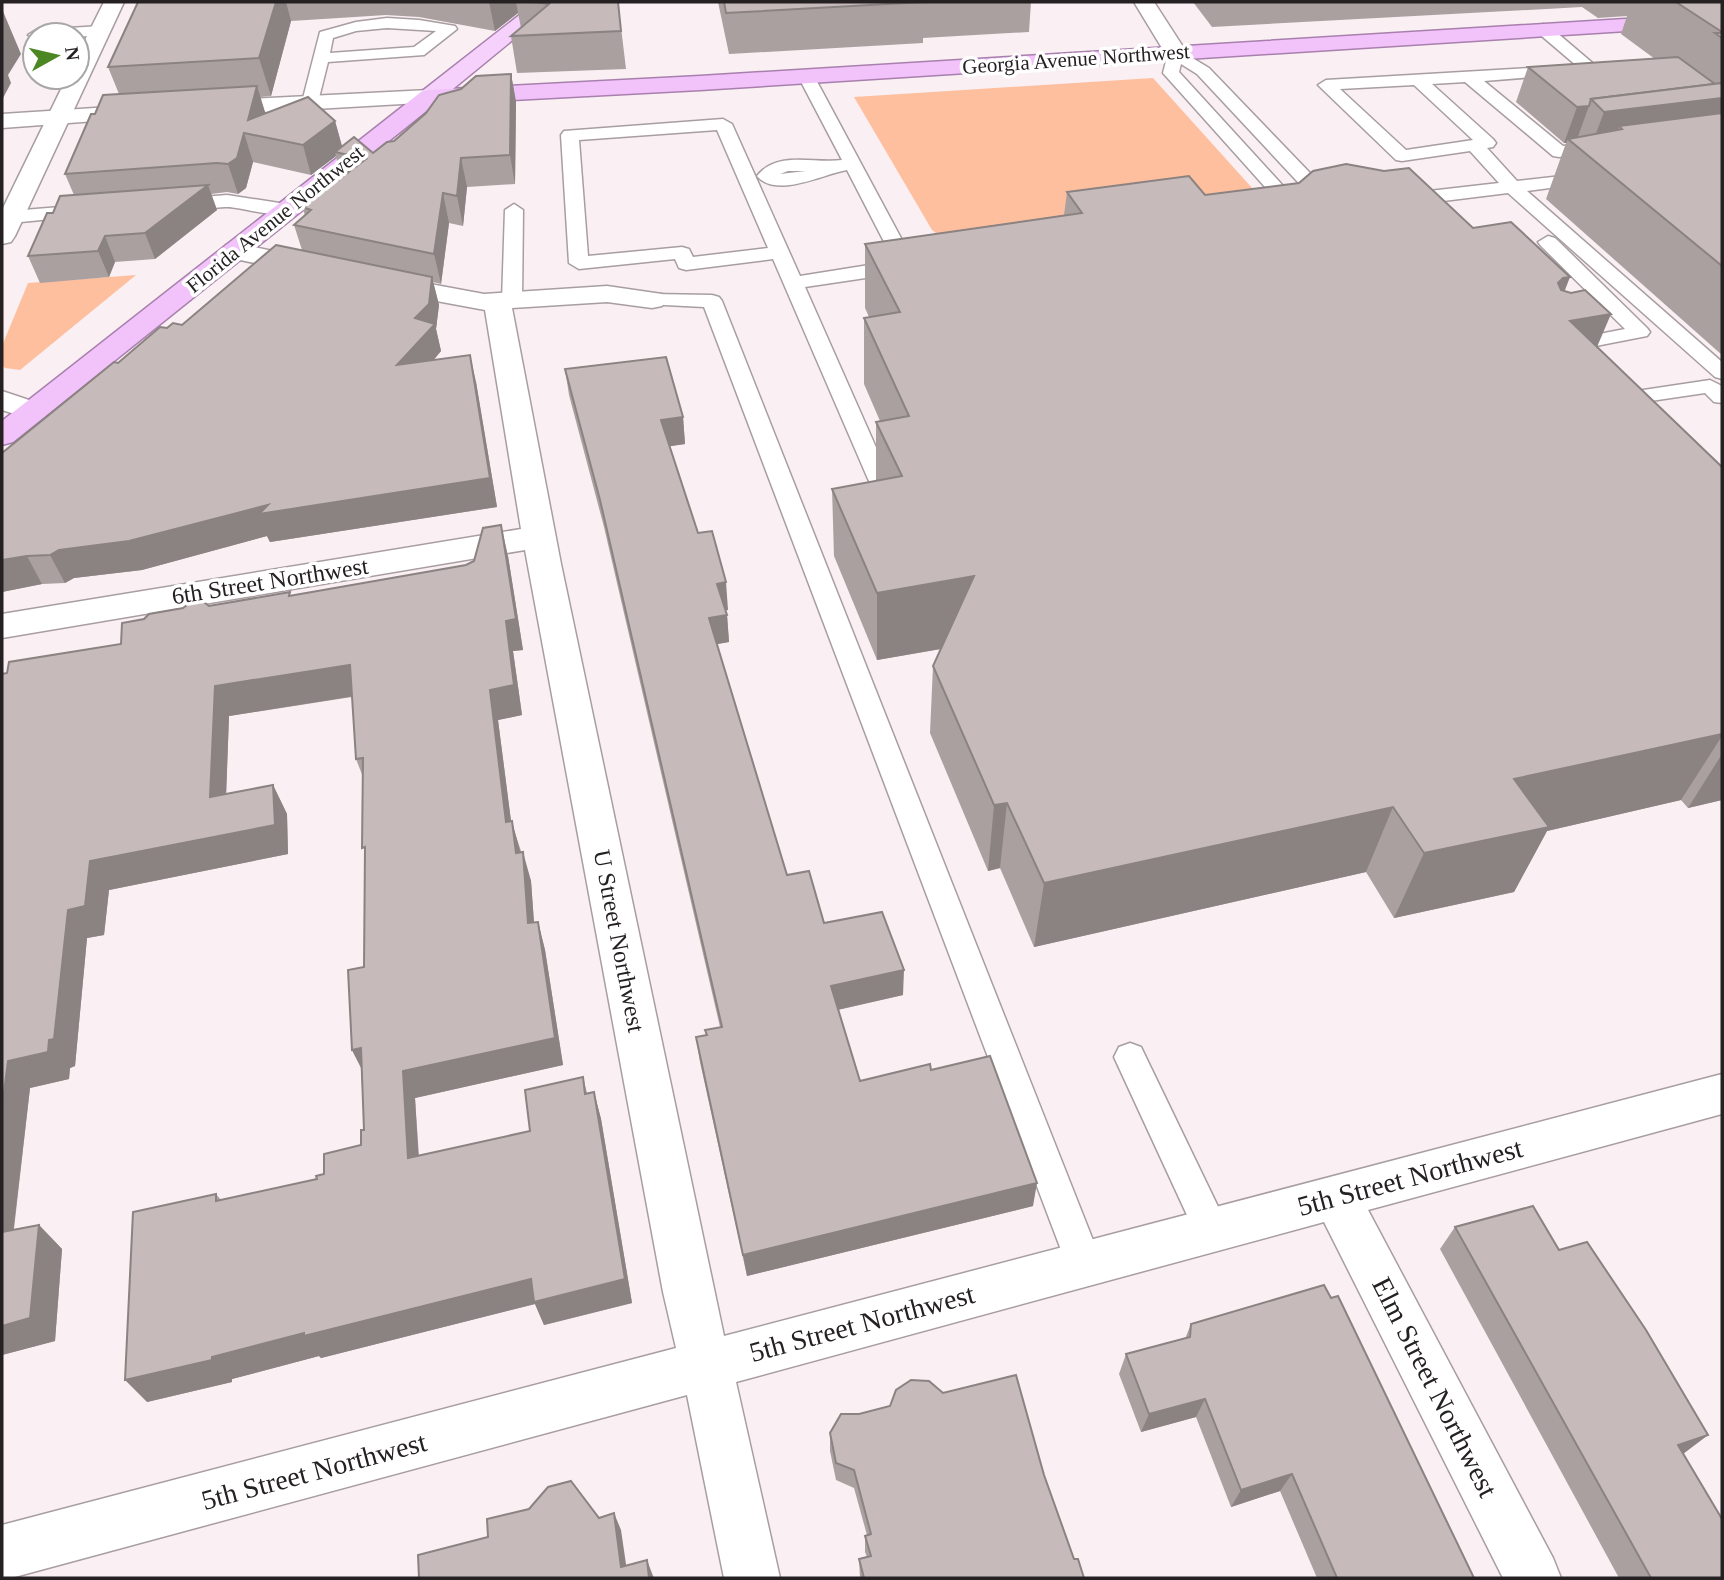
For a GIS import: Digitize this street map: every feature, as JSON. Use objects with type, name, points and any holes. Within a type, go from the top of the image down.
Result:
[{"type":"highway","name":"Georgia Avenue Northwest","points":[[429,97],[1722,19]]},
{"type":"highway","name":"Florida Avenue Northwest","points":[[2,436],[429,97]]},
{"type":"main road","name":"Florida Avenue Northwest","points":[[429,97],[549,2]]},
{"type":"street","points":[[6,226],[114,2]]},
{"type":"street","points":[[1144,2],[1176,53]]},
{"type":"street","points":[[189,110],[429,97]]},
{"type":"street","points":[[2,121],[162,111]]},
{"type":"street","points":[[235,251],[458,300],[505,301],[607,294],[652,300]]},
{"type":"street","name":"U Street Northwest","points":[[505,301],[539,537],[688,1292],[707,1366],[752,1578]]},
{"type":"street","points":[[2,400],[33,411]]},
{"type":"street","name":"6th Street Northwest","points":[[2,626],[539,537]]},
{"type":"street","name":"5th Street Northwest","points":[[2,1553],[1722,1094]]},
{"type":"street","name":"Elm Street Northwest","points":[[1336,1197],[1532,1578]]},
{"type":"lane","points":[[310,102],[326,35],[343,27],[415,22],[449,29],[418,52],[321,58]]},
{"type":"lane","points":[[1418,80],[1487,143],[1402,156],[1326,85],[1597,69],[1543,29]]},
{"type":"lane","points":[[91,32],[100,31]]},
{"type":"lane","points":[[1298,212],[1171,73],[1176,53],[1203,71],[1332,207]]},
{"type":"lane","points":[[793,283],[913,265],[852,164],[806,76]]},
{"type":"lane","points":[[1468,76],[1559,152],[1614,146]]},
{"type":"lane","points":[[779,252],[686,264],[682,253],[579,264],[570,135],[723,124],[756,177],[779,252],[878,479]]},
{"type":"lane","points":[[1474,145],[1503,188],[1640,332],[1545,349]]},
{"type":"lane","points":[[756,177],[774,168],[786,166],[805,164],[828,167],[852,164]]},
{"type":"lane","points":[[1382,203],[1611,176]]},
{"type":"lane","points":[[1503,188],[1722,373]]},
{"type":"lane","points":[[1436,196],[1455,215]]},
{"type":"lane","points":[[159,206],[227,201],[286,210]]},
{"type":"lane","points":[[1275,215],[1354,205]]},
{"type":"lane","points":[[6,226],[105,210]]},
{"type":"lane","points":[[505,301],[514,210]]},
{"type":"lane","points":[[652,300],[712,302],[1084,1263]]},
{"type":"lane","points":[[1597,403],[1710,386],[1722,397]]},
{"type":"lane","points":[[1130,1057],[1211,1229]]},
{"type":"shaded area","points":[[1153,78],[1253,189],[941,237],[932,230],[854,97]]},
{"type":"shaded area","points":[[136,275],[20,370],[2,365],[2,346],[28,283]]},
{"type":"building","points":[[138,2],[276,2],[259,58],[108,67]]},
{"type":"building","points":[[533,2],[618,2],[621,31],[511,36],[549,4]]},
{"type":"building","points":[[724,2],[924,2],[726,13]]},
{"type":"building","points":[[1676,2],[1722,2],[1722,32]]},
{"type":"building","points":[[1678,57],[1715,84],[1591,99],[1589,106],[1577,107],[1528,67]]},
{"type":"building","points":[[511,74],[510,155],[461,158],[457,196],[443,193],[434,254],[294,225],[311,210],[302,207],[366,159],[335,152],[354,137],[373,153],[387,142],[394,141],[426,113],[439,95],[461,89],[476,76]]},
{"type":"building","points":[[1722,83],[1722,98],[1604,112],[1591,99]]},
{"type":"building","points":[[257,86],[248,120],[308,97],[335,121],[303,145],[244,133],[237,158],[228,164],[65,174],[91,114],[95,114],[103,95]]},
{"type":"building","points":[[1722,113],[1722,266],[1568,139],[1622,129],[1619,126]]},
{"type":"building","points":[[1346,164],[1384,171],[1409,168],[1473,228],[1511,222],[1570,277],[1563,278],[1558,283],[1561,290],[1571,293],[1585,290],[1611,314],[1570,321],[1722,467],[1722,734],[1514,779],[1549,827],[1424,853],[1393,807],[1044,883],[1007,803],[994,805],[933,666],[974,576],[877,593],[832,489],[902,476],[876,422],[909,416],[864,318],[900,312],[865,244],[1082,213],[1067,192],[1189,176],[1205,195],[1299,183],[1313,171]]},
{"type":"building","points":[[208,185],[145,233],[105,236],[98,251],[28,256],[47,213],[53,213],[60,196]]},
{"type":"building","points":[[276,245],[432,277],[429,304],[415,318],[435,324],[397,365],[470,355],[490,478],[259,514],[268,505],[129,541],[59,550],[50,555],[2,560],[2,453],[160,327],[167,328],[173,323],[182,325]]},
{"type":"building","points":[[666,357],[683,417],[661,420],[698,533],[712,531],[726,582],[717,584],[727,615],[709,618],[787,875],[809,871],[824,923],[882,912],[904,970],[831,986],[860,1081],[930,1064],[931,1070],[990,1056],[1037,1183],[743,1255],[696,1037],[707,1035],[705,1030],[722,1027],[600,500],[565,369]]},
{"type":"building","points":[[501,525],[516,619],[506,621],[514,685],[490,690],[506,822],[512,821],[516,853],[523,852],[528,923],[538,922],[555,1038],[403,1071],[408,1158],[530,1131],[525,1090],[583,1077],[585,1094],[594,1092],[625,1279],[534,1302],[531,1279],[304,1336],[304,1333],[212,1357],[212,1360],[125,1380],[133,1212],[216,1194],[216,1201],[317,1179],[316,1176],[324,1174],[324,1154],[361,1145],[361,1130],[364,1130],[361,1048],[352,1050],[348,970],[364,967],[363,758],[356,759],[350,665],[215,686],[210,797],[273,785],[275,825],[90,861],[85,906],[68,910],[54,1039],[49,1040],[48,1052],[8,1061],[2,1108],[2,674],[7,673],[9,662],[121,644],[122,623],[144,619],[149,614],[183,608],[197,597],[209,606],[290,592],[289,596],[466,565],[474,561],[483,528]]},
{"type":"building","points":[[1533,1206],[1559,1250],[1587,1242],[1646,1330],[1708,1435],[1678,1445],[1722,1519],[1722,1578],[1651,1578],[1455,1227]]},
{"type":"building","points":[[39,1225],[30,1318],[2,1326],[2,1232]]},
{"type":"building","points":[[1324,1285],[1331,1298],[1338,1296],[1474,1578],[1337,1578],[1292,1474],[1241,1490],[1205,1399],[1149,1414],[1126,1354],[1190,1337],[1191,1324]]},
{"type":"building","points":[[1016,1375],[1044,1475],[1074,1559],[1078,1559],[1084,1578],[864,1578],[859,1559],[871,1556],[865,1536],[871,1534],[854,1470],[836,1463],[830,1433],[841,1414],[859,1414],[890,1406],[896,1390],[911,1380],[929,1381],[943,1393]]},
{"type":"building","points":[[571,1481],[599,1518],[614,1513],[621,1567],[647,1560],[649,1578],[419,1578],[418,1555],[488,1537],[487,1519],[529,1509],[548,1487]]}]
